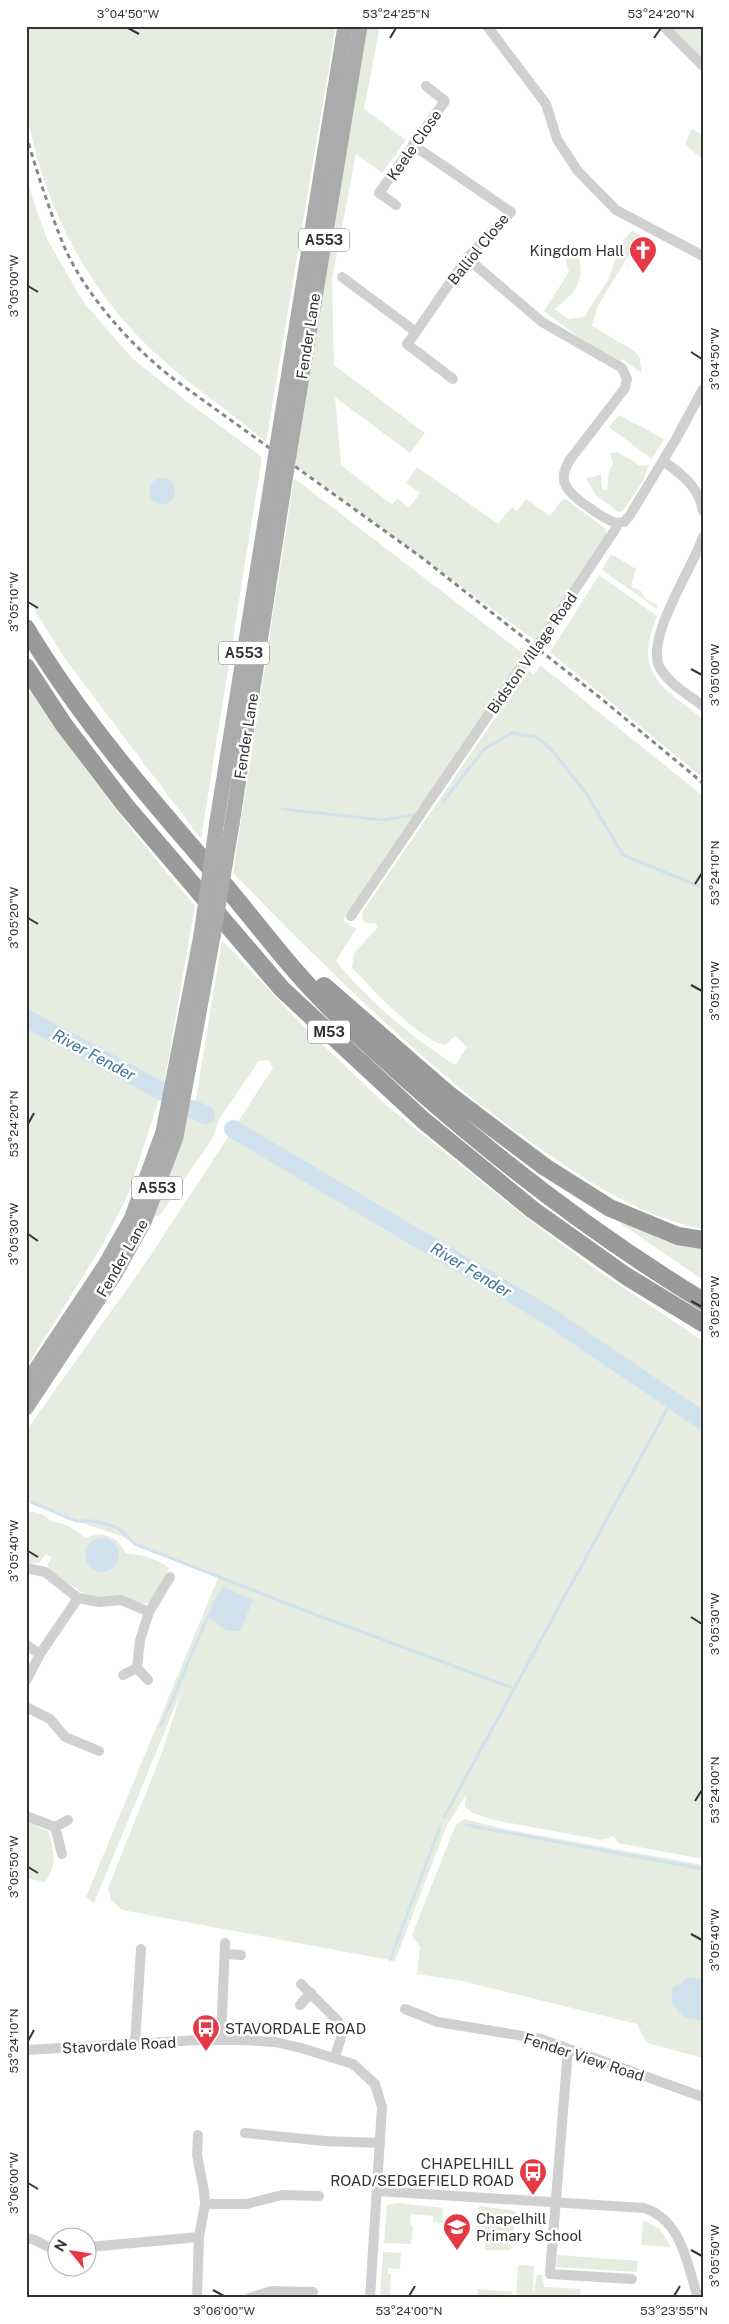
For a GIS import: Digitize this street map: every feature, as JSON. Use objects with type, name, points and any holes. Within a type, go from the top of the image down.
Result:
[{"type":"highway","name":"M53","points":[[26,628],[88,719],[138,785],[270,941],[330,1007],[436,1104],[549,1197],[639,1262],[703,1301]]},
{"type":"highway","name":"M53","points":[[26,667],[64,725],[125,805],[282,988],[423,1120],[533,1210],[626,1276],[703,1323]]},
{"type":"highway","name":"M53","points":[[270,941],[448,1094],[545,1166],[610,1208],[678,1236],[703,1240]]},
{"type":"main road","name":"Fender Lane","points":[[26,1408],[115,1274],[144,1222],[176,1137],[283,450],[345,26]]},
{"type":"main road","name":"Fender Lane","points":[[283,450],[360,26]]},
{"type":"main road","name":"Fender Lane","points":[[26,1384],[105,1265],[131,1219],[164,1132],[207,936]]},
{"type":"street","points":[[487,26],[546,104],[557,139],[577,170],[616,210],[703,256]]},
{"type":"street","points":[[663,26],[703,66]]},
{"type":"street","name":"Keele Close","points":[[396,205],[379,194],[445,101],[426,86]]},
{"type":"street","name":"Balliol Close","points":[[414,145],[511,212],[467,258],[406,344],[453,379]]},
{"type":"street","points":[[467,258],[542,322],[622,368],[625,372],[627,379],[625,388],[569,461],[564,472],[565,485],[570,492],[605,518],[616,523]]},
{"type":"street","points":[[342,277],[416,332]]},
{"type":"street","name":"Bidston Village Road","points":[[351,916],[523,664],[545,635],[616,528],[616,523],[624,522],[630,515],[703,389]]},
{"type":"street","points":[[663,461],[685,478],[698,493],[703,511]]},
{"type":"street","points":[[703,536],[656,645],[660,667],[668,678],[703,706]]},
{"type":"street","points":[[26,1568],[45,1572],[78,1598],[98,1602],[122,1600],[149,1612]]},
{"type":"street","points":[[148,1680],[137,1668],[140,1640],[149,1612],[170,1577]]},
{"type":"street","points":[[26,1681],[40,1654],[78,1598]]},
{"type":"street","points":[[26,1645],[40,1654]]},
{"type":"street","points":[[123,1676],[137,1668]]},
{"type":"street","points":[[26,1707],[50,1719],[65,1737],[99,1751]]},
{"type":"street","points":[[26,1816],[55,1827],[68,1820]]},
{"type":"street","points":[[55,1827],[62,1854]]},
{"type":"street","points":[[222,2040],[225,1943]]},
{"type":"street","points":[[135,2044],[141,1949]]},
{"type":"street","points":[[224,1954],[240,1955]]},
{"type":"street","points":[[301,1984],[338,2022],[343,2031],[335,2058]]},
{"type":"street","points":[[300,2004],[311,1993]]},
{"type":"street","name":"Fender View Road","points":[[405,2009],[438,2022],[541,2039],[703,2097]]},
{"type":"street","name":"Stavordale Road","points":[[26,2050],[222,2040],[275,2042],[353,2064],[375,2084],[382,2107],[370,2298]]},
{"type":"street","points":[[568,2049],[550,2274],[632,2279]]},
{"type":"street","points":[[245,2133],[325,2141],[380,2142]]},
{"type":"street","points":[[197,2298],[199,2237],[205,2204],[197,2156],[198,2135]]},
{"type":"street","points":[[378,2191],[556,2201],[644,2208],[656,2212],[667,2220],[677,2235],[698,2298]]},
{"type":"street","points":[[205,2204],[247,2204],[282,2195],[319,2196]]},
{"type":"street","points":[[98,2246],[199,2237]]},
{"type":"street","points":[[26,2239],[30,2238],[48,2247]]},
{"type":"street","points":[[302,2292],[303,2281]]},
{"type":"street","points":[[249,2298],[271,2291],[313,2292]]},
{"type":"shaded area","points":[[26,26],[336,26],[266,442],[177,372],[139,337],[115,310],[93,280],[75,250],[45,184],[27,114],[24,82]]},
{"type":"shaded area","points":[[366,26],[380,26],[364,109],[406,140],[382,173],[356,154],[332,279],[334,365],[425,433],[410,453],[335,397],[341,465],[392,505],[397,498],[409,508],[420,493],[406,483],[417,467],[498,524],[512,507],[517,511],[526,499],[550,516],[564,498],[606,529],[606,535],[536,641],[295,464],[311,355]]},
{"type":"shaded area","points":[[668,26],[703,26],[703,60]]},
{"type":"shaded area","points":[[692,129],[703,135],[703,160],[685,144]]},
{"type":"shaded area","points":[[26,179],[47,239],[84,303],[133,359],[262,457],[201,839],[63,656],[26,596]]},
{"type":"shaded area","points":[[633,230],[640,236],[598,306],[592,326],[636,352],[640,359],[642,373],[623,360],[618,361],[580,338],[544,311],[569,272],[565,257],[570,253],[579,257],[579,281],[572,293],[554,309],[569,319],[584,317],[608,280],[622,242]]},
{"type":"shaded area","points":[[619,415],[664,439],[652,459],[609,427]]},
{"type":"shaded area","points":[[617,452],[635,462],[638,466],[649,465],[643,481],[623,511],[618,512],[595,494],[586,478],[601,474],[602,489],[607,491],[609,471],[613,463],[610,453]]},
{"type":"shaded area","points":[[294,478],[525,655],[343,920],[356,929],[336,961],[361,990],[407,1031],[455,1065],[467,1047],[455,1036],[445,1045],[423,1034],[384,1000],[352,968],[354,953],[378,927],[375,923],[365,923],[362,919],[363,911],[528,670],[534,675],[540,665],[703,796],[703,1229],[663,1218],[625,1201],[571,1170],[510,1127],[426,1060],[386,1024],[233,873]]},
{"type":"shaded area","points":[[611,554],[636,569],[631,586],[641,591],[645,599],[657,605],[657,609],[602,570]]},
{"type":"shaded area","points":[[599,575],[657,616],[650,636],[648,652],[650,665],[655,677],[664,687],[703,719],[703,778],[550,652]]},
{"type":"shaded area","points":[[26,683],[65,741],[107,797],[195,906],[163,1089],[26,1013]]},
{"type":"shaded area","points":[[222,940],[304,1027],[386,1105],[519,1212],[591,1266],[703,1341],[703,1419],[592,1340],[372,1207],[236,1128],[233,1132],[491,1283],[703,1423],[703,1859],[618,1843],[614,1836],[602,1840],[489,1819],[471,1812],[465,1806],[466,1795],[447,1825],[395,1961],[122,1910],[111,1900],[108,1888],[163,1750],[181,1692],[94,1903],[86,1897],[218,1578],[168,1555],[135,1544],[121,1536],[53,1513],[26,1500],[26,1431],[151,1255],[273,1068],[268,1060],[259,1061],[220,1118],[212,1139],[160,1215],[153,1217],[171,1172],[187,1115],[193,1117]]},
{"type":"shaded area","points":[[26,1023],[160,1096],[128,1195],[103,1244],[26,1368]]},
{"type":"shaded area","points":[[613,1218],[703,1247],[703,1280]]},
{"type":"shaded area","points":[[31,1511],[46,1516],[50,1521],[67,1525],[86,1538],[98,1535],[109,1536],[123,1547],[126,1553],[149,1557],[164,1564],[169,1568],[157,1593],[147,1604],[87,1596],[49,1570],[48,1564],[52,1558],[46,1554],[39,1563],[26,1564],[26,1516]]},
{"type":"shaded area","points":[[464,1819],[504,1829],[703,1865],[703,2058],[647,2043],[637,2024],[462,1981],[417,1974],[420,1947],[412,1935],[455,1826]]},
{"type":"shaded area","points":[[26,1821],[49,1832],[54,1858],[52,1869],[45,1882],[26,1878]]},
{"type":"shaded area","points":[[398,2203],[443,2208],[442,2223],[433,2222],[433,2216],[411,2214],[410,2225],[413,2226],[411,2244],[384,2243],[387,2205]]},
{"type":"shaded area","points":[[479,2206],[516,2211],[511,2250],[485,2250],[485,2236],[477,2226]]},
{"type":"shaded area","points":[[643,2220],[660,2229],[671,2247],[641,2245]]},
{"type":"shaded area","points":[[383,2252],[401,2253],[400,2269],[388,2268],[388,2274],[391,2274],[390,2295],[380,2298]]},
{"type":"shaded area","points":[[557,2255],[638,2261],[637,2272],[556,2267]]},
{"type":"shaded area","points":[[518,2265],[534,2266],[533,2294],[537,2275],[542,2275],[544,2287],[581,2289],[580,2298],[516,2298]]},
{"type":"shaded area","points":[[478,2289],[513,2292],[512,2298],[477,2298]]},
{"type":"water","points":[[162,478],[171,482],[175,491],[171,500],[162,504],[153,500],[149,491],[153,482]]},
{"type":"water","points":[[102,1538],[114,1543],[119,1555],[114,1567],[102,1572],[90,1567],[85,1555],[90,1543]]},
{"type":"water","points":[[224,1587],[253,1600],[240,1631],[227,1631],[208,1616],[216,1595]]},
{"type":"water","points":[[687,1977],[703,1980],[702,2020],[686,2018],[671,2002],[673,1987],[683,1983]]},
{"type":"waterway","points":[[443,802],[484,749],[512,733],[536,737],[551,749],[586,793],[623,855],[703,888]]},
{"type":"waterway","points":[[282,809],[382,820],[413,815]]},
{"type":"waterway","name":"River Fender","points":[[26,1018],[163,1092]]},
{"type":"waterway","name":"River Fender","points":[[193,1109],[206,1115]]},
{"type":"waterway","name":"River Fender","points":[[233,1129],[544,1313],[703,1421]]},
{"type":"waterway","points":[[444,1817],[671,1402]]},
{"type":"waterway","points":[[31,1502],[76,1521],[93,1521],[117,1527],[135,1544],[301,1609],[515,1689]]},
{"type":"waterway","points":[[161,1726],[208,1616]]},
{"type":"waterway","points":[[390,1960],[441,1824]]},
{"type":"waterway","points":[[466,1825],[703,1869]]},
{"type":"railway","points":[[26,135],[53,219],[73,265],[97,301],[143,352],[175,380],[421,557],[598,696],[703,783]]},
{"type":"place","name":"Kingdom Hall","points":[[643,274]]},
{"type":"place","name":"STAVORDALE ROAD","points":[[206,2052]]},
{"type":"place","name":"CHAPELHILL ROAD/SEDGEFIELD ROAD","points":[[533,2196]]},
{"type":"place","name":"Chapelhill Primary School","points":[[457,2251]]}]
